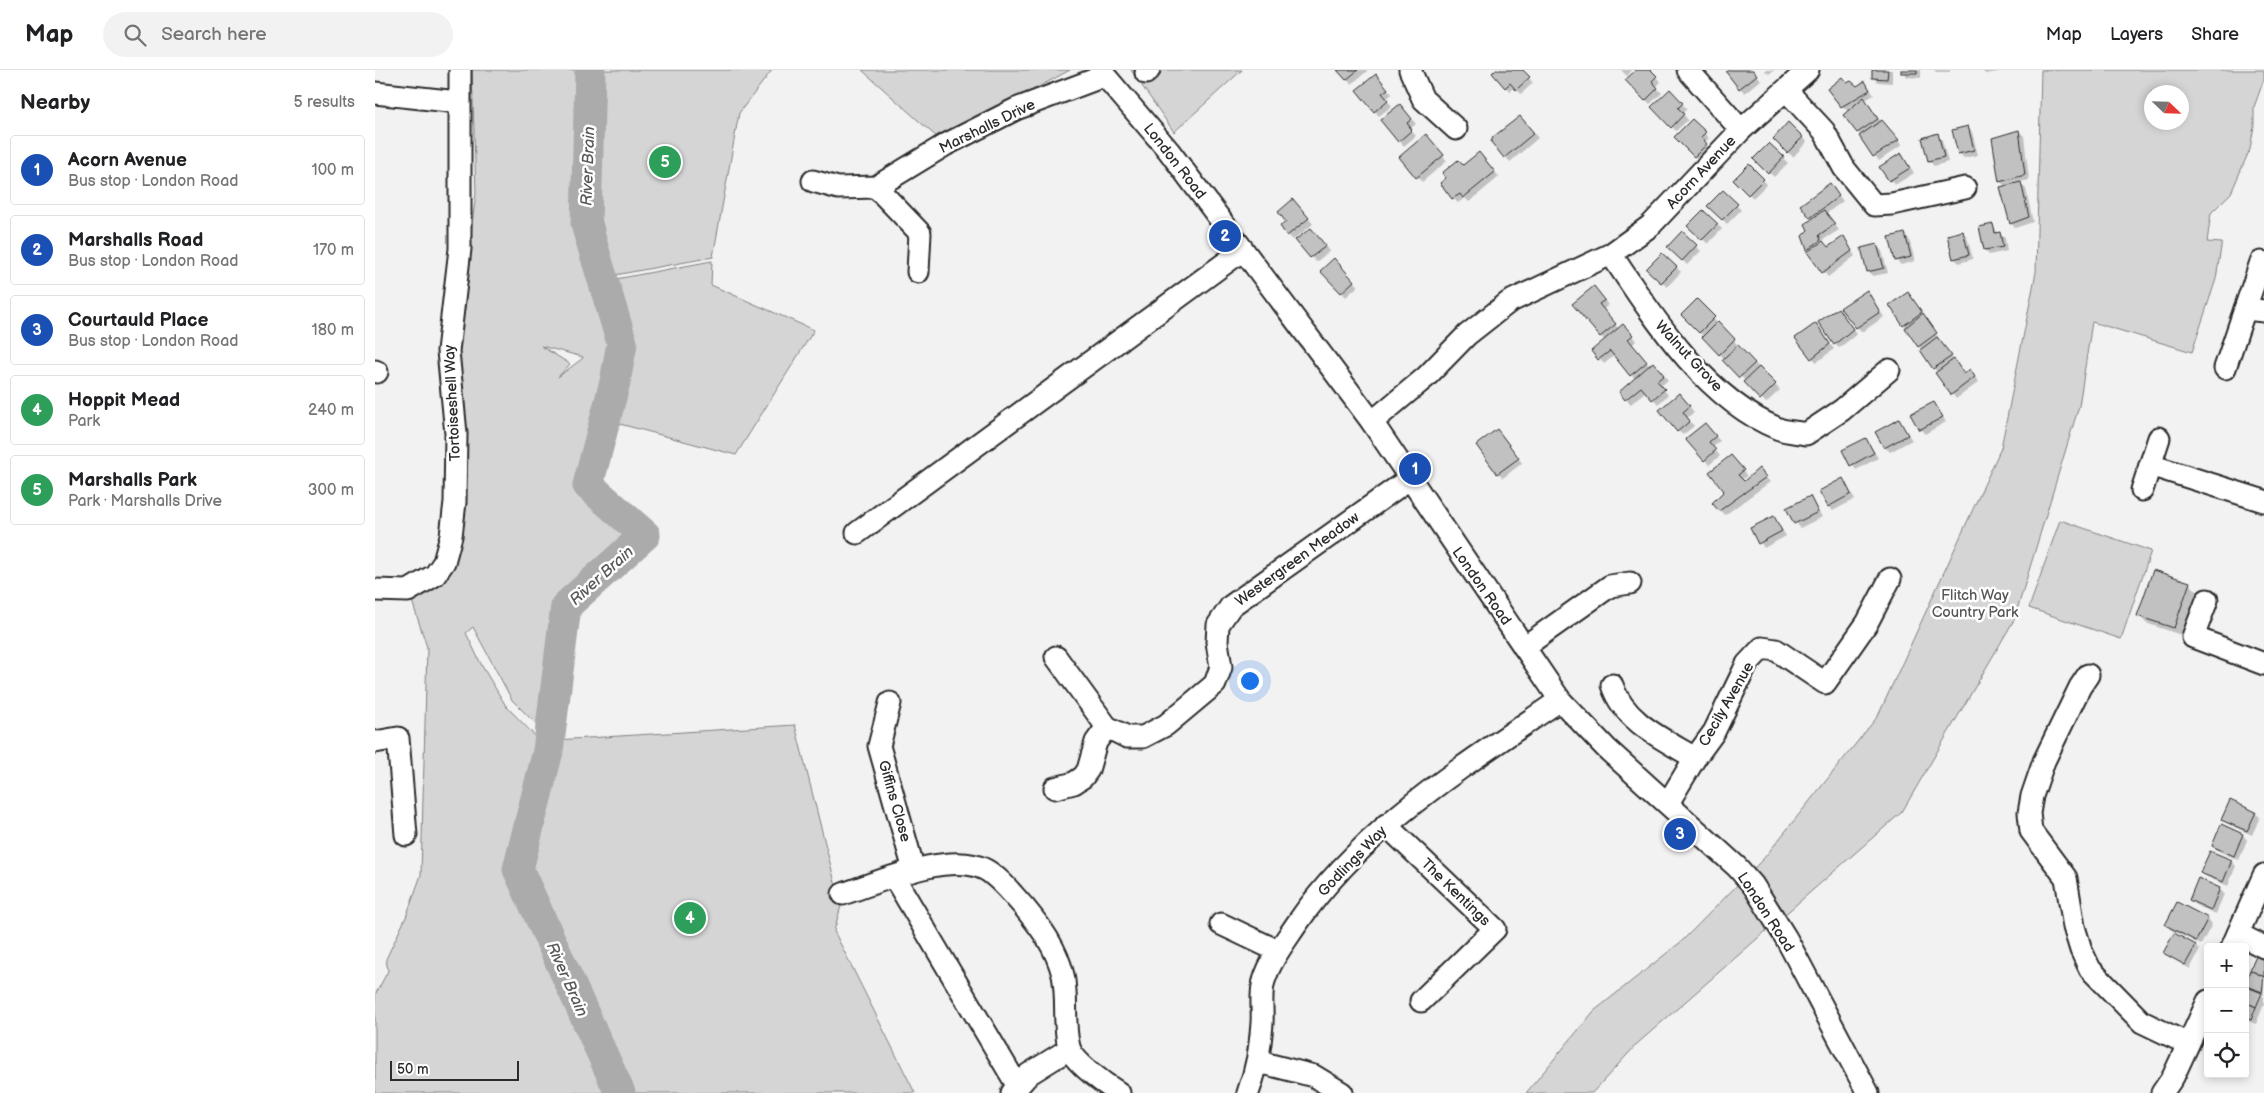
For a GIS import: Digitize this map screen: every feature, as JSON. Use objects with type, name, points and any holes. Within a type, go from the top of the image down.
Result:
[{"type":"street","name":"Tortoiseshell Way","points":[[375,590],[408,591],[435,575],[445,562],[451,536],[455,502],[456,434],[448,351],[460,249],[460,70]]},
{"type":"street","points":[[1410,70],[1423,99],[1456,130]]},
{"type":"street","points":[[1687,70],[1741,130]]},
{"type":"street","name":"Acorn Avenue","points":[[1372,422],[1426,376],[1467,335],[1509,302],[1611,254],[1650,226],[1741,130],[1808,70]]},
{"type":"street","name":"Marshalls Drive","points":[[813,181],[838,188],[875,187],[945,145],[1016,109],[1102,73]]},
{"type":"street","name":"London Road","points":[[1102,73],[1169,151],[1372,422],[1560,700],[1607,749],[1668,802],[1737,867],[1753,885],[1780,930],[1867,1093]]},
{"type":"street","points":[[1786,90],[1824,131],[1844,168],[1874,205],[1892,204],[1965,188]]},
{"type":"street","points":[[375,93],[459,102]]},
{"type":"street","points":[[875,187],[920,233],[918,272]]},
{"type":"street","points":[[857,533],[1243,250]]},
{"type":"street","name":"Walnut Grove","points":[[1611,254],[1653,316],[1683,353],[1717,388],[1750,413],[1780,429],[1806,434],[1842,410],[1889,370]]},
{"type":"street","points":[[2225,368],[2255,310],[2261,262]]},
{"type":"street","points":[[2142,490],[2159,438]]},
{"type":"street","points":[[2150,465],[2264,501]]},
{"type":"street","name":"Westergreen Meadow","points":[[1055,657],[1107,727],[1127,737],[1143,737],[1166,725],[1215,684],[1221,667],[1217,642],[1218,625],[1231,606],[1409,479]]},
{"type":"street","name":"Cecily Avenue","points":[[1668,802],[1695,758],[1714,732],[1747,664],[1762,648],[1776,650],[1825,683],[1867,623],[1890,578]]},
{"type":"street","points":[[1524,647],[1610,586],[1630,583]]},
{"type":"street","points":[[2207,600],[2193,637],[2264,664]]},
{"type":"street","points":[[2078,678],[2032,796],[2029,813],[2031,831],[2066,878],[2074,927],[2081,950],[2091,969],[2143,1022],[2188,1044]]},
{"type":"street","points":[[1612,685],[1625,711],[1648,730],[1695,758]]},
{"type":"street","name":"Godlings Way","points":[[1248,1093],[1259,1062],[1263,982],[1278,951],[1306,910],[1347,862],[1386,824],[1449,776],[1560,700]]},
{"type":"street","name":"Giffins Close","points":[[890,703],[879,746],[904,874],[1014,1089]]},
{"type":"street","points":[[1055,788],[1074,783],[1083,777],[1088,770],[1096,742],[1107,727]]},
{"type":"street","points":[[375,742],[399,738],[406,834]]},
{"type":"street","name":"The Kentings","points":[[1386,824],[1495,929],[1421,1001]]},
{"type":"street","points":[[843,894],[904,874],[957,863],[985,870],[1014,895],[1041,928],[1057,954],[1063,978],[1069,1049],[1097,1079],[1119,1093]]},
{"type":"street","points":[[2264,875],[2235,940],[2264,947]]},
{"type":"street","points":[[1221,924],[1278,951]]},
{"type":"street","points":[[2162,1093],[2173,1077],[2204,1010]]},
{"type":"street","points":[[1014,1089],[1029,1074],[1069,1049]]},
{"type":"street","points":[[1259,1062],[1314,1076],[1342,1093]]},
{"type":"green space","points":[[472,70],[581,70],[579,227],[597,286],[616,279],[712,261],[711,285],[814,330],[736,455],[601,419],[585,488],[638,534],[560,606],[545,733],[512,700],[473,627],[466,633],[482,666],[506,706],[543,744],[512,868],[614,1093],[375,1093],[375,995],[388,971],[386,959],[406,917],[421,875],[427,647],[412,601],[441,578],[461,431],[458,336],[476,193]],"holes":[[[541,346],[583,357],[558,377],[570,364]]]},
{"type":"green space","points":[[603,70],[772,70],[739,113],[713,257],[615,275],[599,211]]},
{"type":"green space","points":[[862,70],[1070,70],[940,140]]},
{"type":"green space","points":[[1131,70],[1242,70],[1174,132]]},
{"type":"green space","name":"Flitch Way Country Park","points":[[2041,70],[2264,70],[2264,79],[2254,107],[2254,126],[2250,149],[2231,193],[2211,213],[2207,242],[2222,243],[2216,279],[2192,352],[2092,322],[2079,406],[2014,620],[1902,812],[1638,1043],[1592,1093],[1526,1093],[1594,1011],[1682,941],[1764,858],[1878,716],[2001,448],[2036,272]]},
{"type":"green space","points":[[2060,520],[2151,551],[2121,639],[2029,608]]},
{"type":"green space","points":[[795,725],[841,906],[834,931],[915,1093],[634,1093],[518,869],[556,740]]},
{"type":"building","points":[[1337,70],[1358,70],[1346,80]]},
{"type":"building","points":[[1495,70],[1523,70],[1530,77],[1516,90],[1510,83],[1505,88],[1492,73]]},
{"type":"building","points":[[1636,70],[1651,70],[1657,76],[1652,81],[1658,88],[1645,101],[1625,80]]},
{"type":"building","points":[[1729,70],[1753,70],[1757,75],[1739,89],[1726,72]]},
{"type":"building","points":[[1872,70],[1888,70],[1887,79],[1872,78]]},
{"type":"building","points":[[1901,70],[1917,70],[1917,73],[1901,73]]},
{"type":"building","points":[[1376,74],[1388,89],[1382,93],[1388,100],[1374,112],[1356,90]]},
{"type":"building","points":[[1842,77],[1847,83],[1851,81],[1857,86],[1865,81],[1870,90],[1841,107],[1827,89]]},
{"type":"building","points":[[1670,89],[1683,103],[1678,108],[1684,114],[1671,128],[1651,107]]},
{"type":"building","points":[[1864,97],[1878,119],[1857,133],[1843,115]]},
{"type":"building","points":[[1400,104],[1412,119],[1407,123],[1412,130],[1398,142],[1380,120]]},
{"type":"building","points":[[1520,116],[1534,133],[1504,158],[1491,142],[1493,137]]},
{"type":"building","points":[[1692,119],[1706,132],[1701,137],[1707,144],[1694,157],[1674,137]]},
{"type":"building","points":[[1882,120],[1899,140],[1873,157],[1859,136]]},
{"type":"building","points":[[1788,122],[1803,137],[1787,153],[1773,139]]},
{"type":"building","points":[[1968,126],[1974,150],[1958,154],[1952,130]]},
{"type":"building","points":[[2019,130],[2025,175],[1999,182],[1992,138]]},
{"type":"building","points":[[1938,133],[1944,157],[1928,161],[1922,138]]},
{"type":"building","points":[[1426,134],[1444,155],[1416,178],[1399,157]]},
{"type":"building","points":[[1769,143],[1784,157],[1768,174],[1753,159]]},
{"type":"building","points":[[1479,152],[1495,172],[1463,198],[1460,194],[1452,199],[1440,183],[1446,178],[1442,173],[1458,160],[1463,165]]},
{"type":"building","points":[[1901,153],[1910,168],[1889,181],[1879,167]]},
{"type":"building","points":[[1749,164],[1764,179],[1748,195],[1733,180]]},
{"type":"building","points":[[2021,182],[2029,217],[2010,224],[2000,187]]},
{"type":"building","points":[[1830,183],[1839,196],[1810,218],[1800,205]]},
{"type":"building","points":[[1723,190],[1738,204],[1722,220],[1707,206]]},
{"type":"building","points":[[1293,199],[1309,218],[1287,236],[1280,226],[1286,222],[1278,212]]},
{"type":"building","points":[[1703,210],[1718,224],[1702,240],[1687,226]]},
{"type":"building","points":[[1824,210],[1835,224],[1819,235],[1821,240],[1807,250],[1802,236],[1808,230],[1805,224]]},
{"type":"building","points":[[1993,224],[1995,233],[2000,232],[2003,247],[1984,250],[1979,227]]},
{"type":"building","points":[[1311,228],[1326,246],[1310,258],[1295,240]]},
{"type":"building","points":[[1682,231],[1697,245],[1682,261],[1667,247]]},
{"type":"building","points":[[1963,231],[1969,255],[1953,259],[1947,235]]},
{"type":"building","points":[[1905,233],[1911,257],[1895,261],[1889,237]]},
{"type":"building","points":[[1844,236],[1852,251],[1822,273],[1807,252],[1823,241],[1828,247]]},
{"type":"building","points":[[1877,244],[1884,268],[1867,272],[1861,248]]},
{"type":"building","points":[[1662,253],[1677,267],[1661,283],[1646,269]]},
{"type":"building","points":[[1334,258],[1354,281],[1341,293],[1320,271]]},
{"type":"building","points":[[1594,286],[1605,300],[1599,304],[1616,324],[1600,337],[1572,304]]},
{"type":"building","points":[[1867,290],[1880,312],[1856,328],[1840,308]]},
{"type":"building","points":[[1908,292],[1922,312],[1903,326],[1889,305]]},
{"type":"building","points":[[1697,299],[1715,317],[1699,333],[1681,315]]},
{"type":"building","points":[[1838,308],[1853,329],[1834,345],[1818,322]]},
{"type":"building","points":[[1923,313],[1937,333],[1918,347],[1905,328]]},
{"type":"building","points":[[1718,321],[1735,339],[1719,355],[1702,337]]},
{"type":"building","points":[[1816,323],[1830,344],[1811,359],[1795,338]]},
{"type":"building","points":[[1623,324],[1633,335],[1628,339],[1647,362],[1630,376],[1610,351],[1598,360],[1591,351]]},
{"type":"building","points":[[1937,337],[1952,356],[1933,369],[1920,350]]},
{"type":"building","points":[[1738,345],[1755,363],[1739,378],[1722,360]]},
{"type":"building","points":[[1954,359],[1964,374],[1970,369],[1975,377],[1951,395],[1935,373]]},
{"type":"building","points":[[1653,362],[1664,375],[1657,381],[1665,389],[1652,400],[1641,387],[1625,400],[1619,392]]},
{"type":"building","points":[[1759,367],[1776,384],[1760,400],[1743,382]]},
{"type":"building","points":[[1679,393],[1690,406],[1683,412],[1690,421],[1677,432],[1659,410]]},
{"type":"building","points":[[1934,402],[1943,417],[1919,430],[1910,414]]},
{"type":"building","points":[[1899,419],[1908,435],[1884,448],[1875,432]]},
{"type":"building","points":[[1705,423],[1716,436],[1709,442],[1716,450],[1704,461],[1685,439]]},
{"type":"building","points":[[1497,429],[1519,458],[1497,474],[1476,445]]},
{"type":"building","points":[[1866,438],[1874,453],[1850,466],[1842,450]]},
{"type":"building","points":[[1731,455],[1744,470],[1738,475],[1744,481],[1759,468],[1766,477],[1719,511],[1712,503],[1724,491],[1709,472]]},
{"type":"building","points":[[1843,478],[1851,494],[1828,507],[1819,491]]},
{"type":"building","points":[[1810,496],[1818,512],[1794,524],[1786,508]]},
{"type":"building","points":[[1774,516],[1782,531],[1758,544],[1750,528]]},
{"type":"building","points":[[2153,570],[2190,582],[2174,628],[2137,616]]},
{"type":"building","points":[[2230,800],[2256,812],[2247,831],[2221,820]]},
{"type":"building","points":[[2221,824],[2243,834],[2234,856],[2212,846]]},
{"type":"building","points":[[2210,851],[2232,860],[2223,882],[2200,873]]},
{"type":"building","points":[[2198,878],[2220,888],[2211,910],[2189,900]]},
{"type":"building","points":[[2177,902],[2208,918],[2196,941],[2165,925]]},
{"type":"building","points":[[2174,933],[2196,945],[2185,965],[2163,953]]},
{"type":"building","points":[[2256,956],[2264,960],[2264,977],[2250,970]]},
{"type":"building","points":[[2250,970],[2264,977],[2262,992],[2249,987]]},
{"type":"building","points":[[2249,988],[2262,993],[2256,1007],[2249,1004]]},
{"type":"building","points":[[2249,1004],[2256,1007],[2251,1020],[2249,1019]]},
{"type":"waterway","name":"River Brain","points":[[590,70],[586,224],[622,343],[615,382],[588,485],[645,535],[566,606],[548,751],[518,869],[620,1093]]},
{"type":"place","name":"Marshalls Park","points":[[665,162]]},
{"type":"place","name":"Marshalls Road","points":[[1225,236]]},
{"type":"place","name":"Acorn Avenue","points":[[1415,469]]},
{"type":"place","name":"Courtauld Place","points":[[1680,834]]},
{"type":"place","name":"Hoppit Mead","points":[[690,918]]}]
